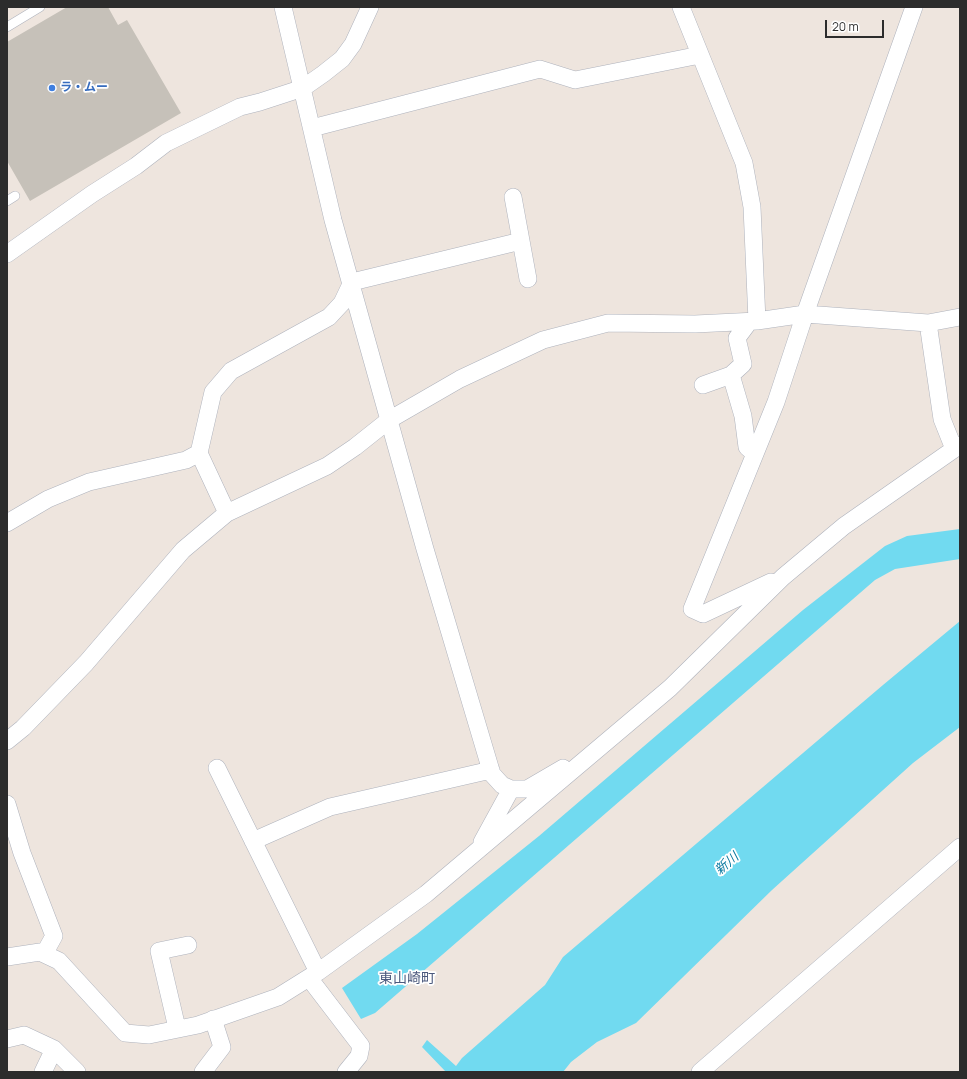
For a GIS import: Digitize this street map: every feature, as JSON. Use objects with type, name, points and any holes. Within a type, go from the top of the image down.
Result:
[{"type":"street","points":[[283,7],[334,220],[425,549],[492,774],[502,785],[511,789],[527,789],[599,748]]},
{"type":"street","points":[[7,254],[92,194],[136,166],[166,143],[240,107],[303,88],[333,68],[353,44],[370,7]]},
{"type":"street","points":[[681,7],[744,162],[752,207],[753,322],[737,338],[743,364],[731,375],[704,385]]},
{"type":"street","points":[[783,577],[703,614],[692,609],[776,402],[805,314],[914,7]]},
{"type":"street","points":[[312,128],[540,69],[575,80],[700,55]]},
{"type":"street","points":[[513,197],[528,279]]},
{"type":"street","points":[[352,282],[521,241]]},
{"type":"street","points":[[227,513],[199,453],[213,392],[231,371],[329,317],[342,303],[352,282]]},
{"type":"street","points":[[7,741],[23,728],[86,663],[183,550],[227,513],[327,466],[355,447],[389,420],[460,378],[543,340],[608,323],[695,324],[753,322],[805,314],[928,323],[960,317]]},
{"type":"street","points":[[7,957],[40,952],[59,961],[77,983],[125,1033],[149,1035],[177,1028],[198,1025],[278,997],[313,975],[426,894],[670,688],[783,577],[844,526],[957,447],[942,419],[928,323]]},
{"type":"street","points":[[731,375],[743,416],[747,447],[755,454]]},
{"type":"street","points":[[7,523],[48,499],[89,482],[186,460],[199,453]]},
{"type":"street","points":[[217,768],[253,841],[313,975],[361,1046],[359,1056],[346,1072]]},
{"type":"street","points":[[253,841],[330,807],[491,770]]},
{"type":"street","points":[[476,852],[511,789]]},
{"type":"street","points":[[7,804],[22,853],[54,936],[44,954]]},
{"type":"street","points":[[700,1072],[960,847]]},
{"type":"street","points":[[177,1028],[159,952],[188,945]]},
{"type":"street","points":[[203,1072],[222,1047],[213,1019]]},
{"type":"street","points":[[7,1039],[24,1035],[54,1049],[77,1072]]},
{"type":"street","points":[[43,1072],[54,1049]]},
{"type":"lane","points":[[7,27],[40,7]]},
{"type":"water","points":[[960,529],[960,559],[895,569],[875,580],[375,1013],[361,1019],[342,988],[417,934],[539,836],[803,610],[885,546],[907,536]]},
{"type":"water","name":"新川","points":[[960,621],[960,727],[913,763],[772,890],[636,1023],[597,1042],[571,1062],[563,1072],[446,1072],[422,1047],[427,1040],[456,1066],[462,1058],[545,985],[563,957]]},
{"type":"building","points":[[67,7],[108,7],[118,25],[127,20],[181,113],[30,201],[7,161],[7,42]]},
{"type":"place","name":"ラ・ムー","points":[[52,88]]},
{"type":"district","name":"東山崎町","points":[[407,979]]}]
